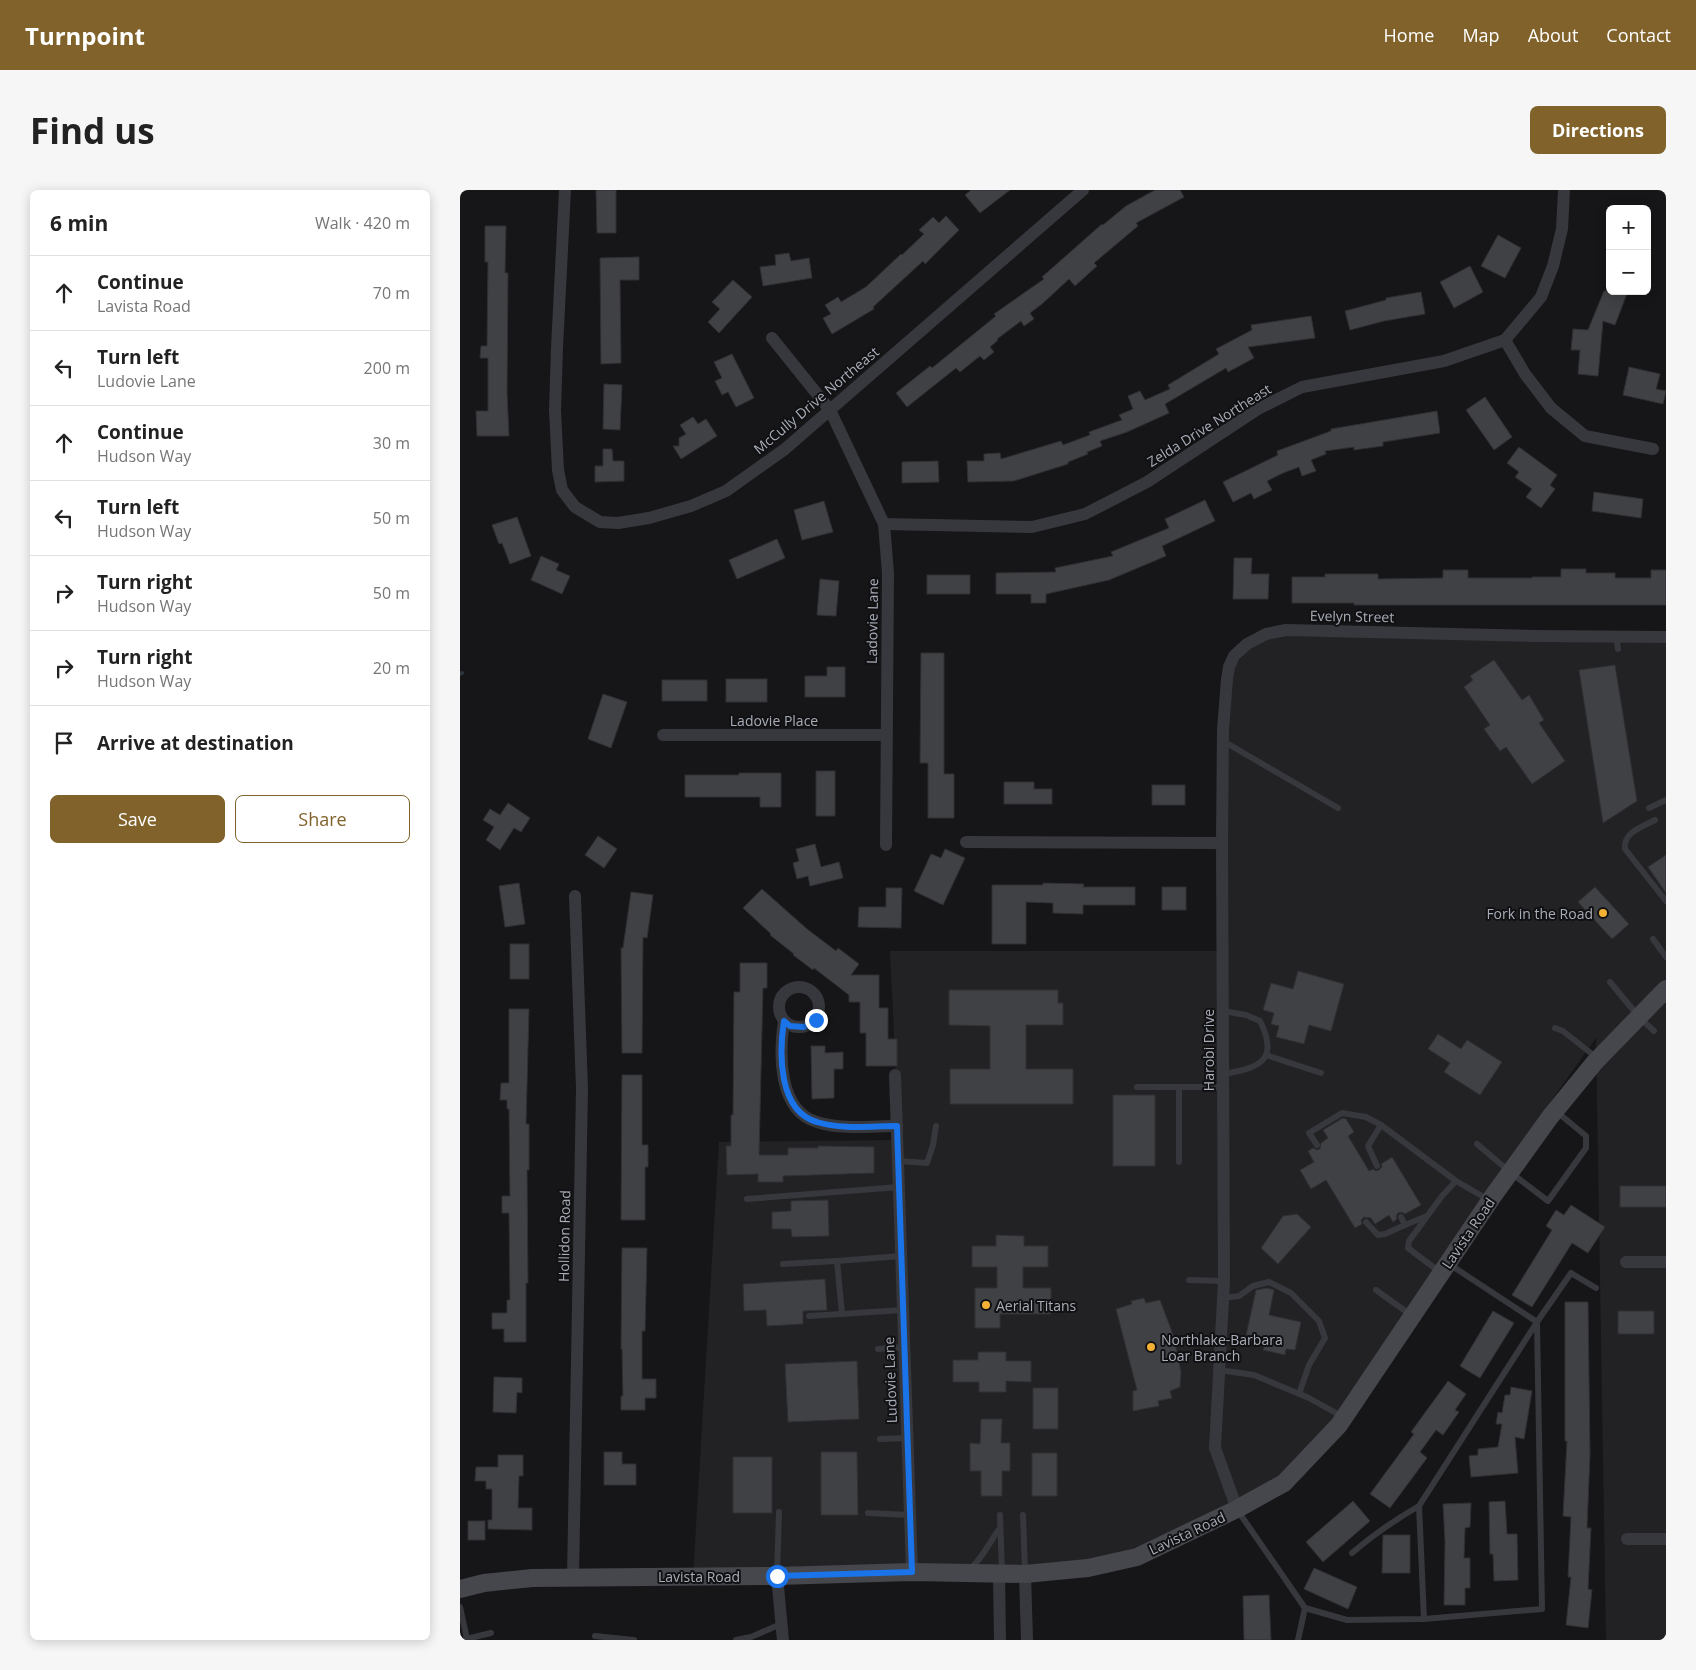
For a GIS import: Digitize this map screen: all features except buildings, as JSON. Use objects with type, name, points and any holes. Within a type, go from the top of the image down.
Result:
[{"type":"main road","name":"Lavista Road","points":[[460,1589],[494,1582],[532,1578],[777,1576],[912,1572],[1025,1574],[1088,1568],[1136,1557],[1237,1509],[1284,1482],[1338,1425],[1490,1200],[1555,1111],[1598,1059],[1666,989]]},
{"type":"street","name":"McCully Drive Northeast","points":[[565,190],[557,348],[556,419],[558,470],[562,490],[575,507],[600,522],[618,523],[649,518],[691,506],[726,491],[786,449],[1083,190]]},
{"type":"street","points":[[1564,190],[1562,230],[1554,266],[1541,297],[1505,340],[1525,374],[1551,408],[1584,436],[1653,449]]},
{"type":"street","name":"Ladovie Lane","points":[[772,338],[830,410],[884,524],[888,573],[886,844]]},
{"type":"street","name":"Zelda Drive Northeast","points":[[884,524],[1032,527],[1085,514],[1147,482],[1258,408],[1302,387],[1444,361],[1505,340]]},
{"type":"street","name":"Evelyn Street","points":[[1222,843],[1223,741],[1229,667],[1234,656],[1247,644],[1266,634],[1286,630],[1616,636],[1651,641],[1666,636]]},
{"type":"street","name":"Ladovie Place","points":[[663,735],[886,735]]},
{"type":"street","points":[[966,842],[1222,843]]},
{"type":"street","name":"Harobi Drive","points":[[1222,843],[1224,1281],[1215,1448],[1237,1509]]},
{"type":"street","name":"Hollidon Road","points":[[573,1577],[582,1089],[575,896]]},
{"type":"street","points":[[784,1021],[781,1040],[784,1077],[789,1097],[795,1109],[815,1122],[842,1127],[897,1126]]},
{"type":"street","name":"Ludovie Lane","points":[[895,1075],[912,1572]]},
{"type":"street","points":[[1626,1262],[1666,1262]]},
{"type":"street","points":[[1627,1539],[1666,1539]]},
{"type":"street","points":[[1000,1573],[1000,1640]]},
{"type":"street","points":[[1025,1574],[1027,1640]]},
{"type":"street","points":[[777,1576],[783,1640]]},
{"type":"lane","points":[[1616,636],[1618,649]]},
{"type":"lane","points":[[1223,741],[1338,808]]},
{"type":"lane","points":[[1649,808],[1666,800]]},
{"type":"lane","points":[[1655,820],[1632,832],[1626,838],[1625,849],[1666,900]]},
{"type":"lane","points":[[1653,939],[1666,957]]},
{"type":"lane","points":[[1610,982],[1639,1017],[1654,1031]]},
{"type":"lane","points":[[1223,1011],[1246,1015],[1260,1020],[1266,1033],[1269,1047],[1259,1065],[1247,1070],[1223,1074]]},
{"type":"lane","points":[[1555,1028],[1563,1031],[1598,1059]]},
{"type":"lane","points":[[1266,1055],[1321,1073]]},
{"type":"lane","points":[[1137,1087],[1223,1087]]},
{"type":"lane","points":[[1178,1087],[1178,1162]]},
{"type":"lane","points":[[1477,1144],[1548,1201],[1586,1148],[1586,1136],[1555,1111]]},
{"type":"lane","points":[[1317,1145],[1309,1133],[1342,1113],[1366,1116],[1456,1181],[1490,1200]]},
{"type":"lane","points":[[1377,1166],[1368,1146],[1380,1125]]},
{"type":"lane","points":[[898,1162],[927,1163],[933,1145],[936,1126]]},
{"type":"lane","points":[[1456,1181],[1409,1241],[1408,1248],[1537,1322]]},
{"type":"lane","points":[[747,1199],[899,1187]]},
{"type":"lane","points":[[1366,1222],[1378,1235],[1385,1234],[1427,1216]]},
{"type":"lane","points":[[1401,1217],[1405,1224]]},
{"type":"lane","points":[[783,1264],[901,1256]]},
{"type":"lane","points":[[837,1261],[842,1314]]},
{"type":"lane","points":[[1352,1553],[1373,1534],[1419,1506],[1537,1322],[1571,1273],[1596,1288]]},
{"type":"lane","points":[[1189,1280],[1224,1281]]},
{"type":"lane","points":[[1223,1298],[1239,1296],[1253,1286],[1269,1282],[1291,1293],[1319,1321],[1324,1338],[1309,1366],[1299,1394]]},
{"type":"lane","points":[[1376,1290],[1412,1316]]},
{"type":"lane","points":[[809,1316],[903,1310]]},
{"type":"lane","points":[[1237,1509],[1305,1608],[1347,1620],[1424,1619],[1542,1609],[1537,1322]]},
{"type":"lane","points":[[878,1349],[904,1347]]},
{"type":"lane","points":[[1219,1370],[1254,1375],[1299,1394],[1344,1417]]},
{"type":"lane","points":[[880,1439],[907,1438]]},
{"type":"lane","points":[[1419,1506],[1424,1619]]},
{"type":"lane","points":[[777,1576],[779,1512]]},
{"type":"lane","points":[[868,1513],[910,1515]]},
{"type":"lane","points":[[1000,1515],[1000,1573]]},
{"type":"lane","points":[[1022,1515],[1025,1574]]},
{"type":"lane","points":[[966,1573],[978,1563],[989,1542],[1000,1528]]},
{"type":"lane","points":[[460,1607],[464,1639],[491,1633]]},
{"type":"lane","points":[[1298,1640],[1305,1608]]},
{"type":"lane","points":[[736,1640],[751,1637],[781,1624]]},
{"type":"lane","points":[[595,1636],[634,1640]]},
{"type":"shaded area","points":[[1268,630],[1666,636],[1666,1640],[1606,1640],[1596,1038],[1466,1220],[1364,1401],[1284,1482],[1197,1533],[1022,1576],[693,1577],[719,1142],[899,1140],[890,951],[1218,951],[1225,739],[1233,667]]},
{"type":"place","name":"Fork in the Road","points":[[1603,913]]},
{"type":"place","name":"Aerial Titans","points":[[986,1305]]},
{"type":"place","name":"Northlake-Barbara Loar Branch","points":[[1151,1347]]},
{"type":"route","points":[[777,1576],[912,1572],[897,1126],[842,1127],[815,1122],[795,1109],[789,1097],[784,1077],[781,1040],[784,1021],[790,1026],[804,1027],[816,1020]]}]
